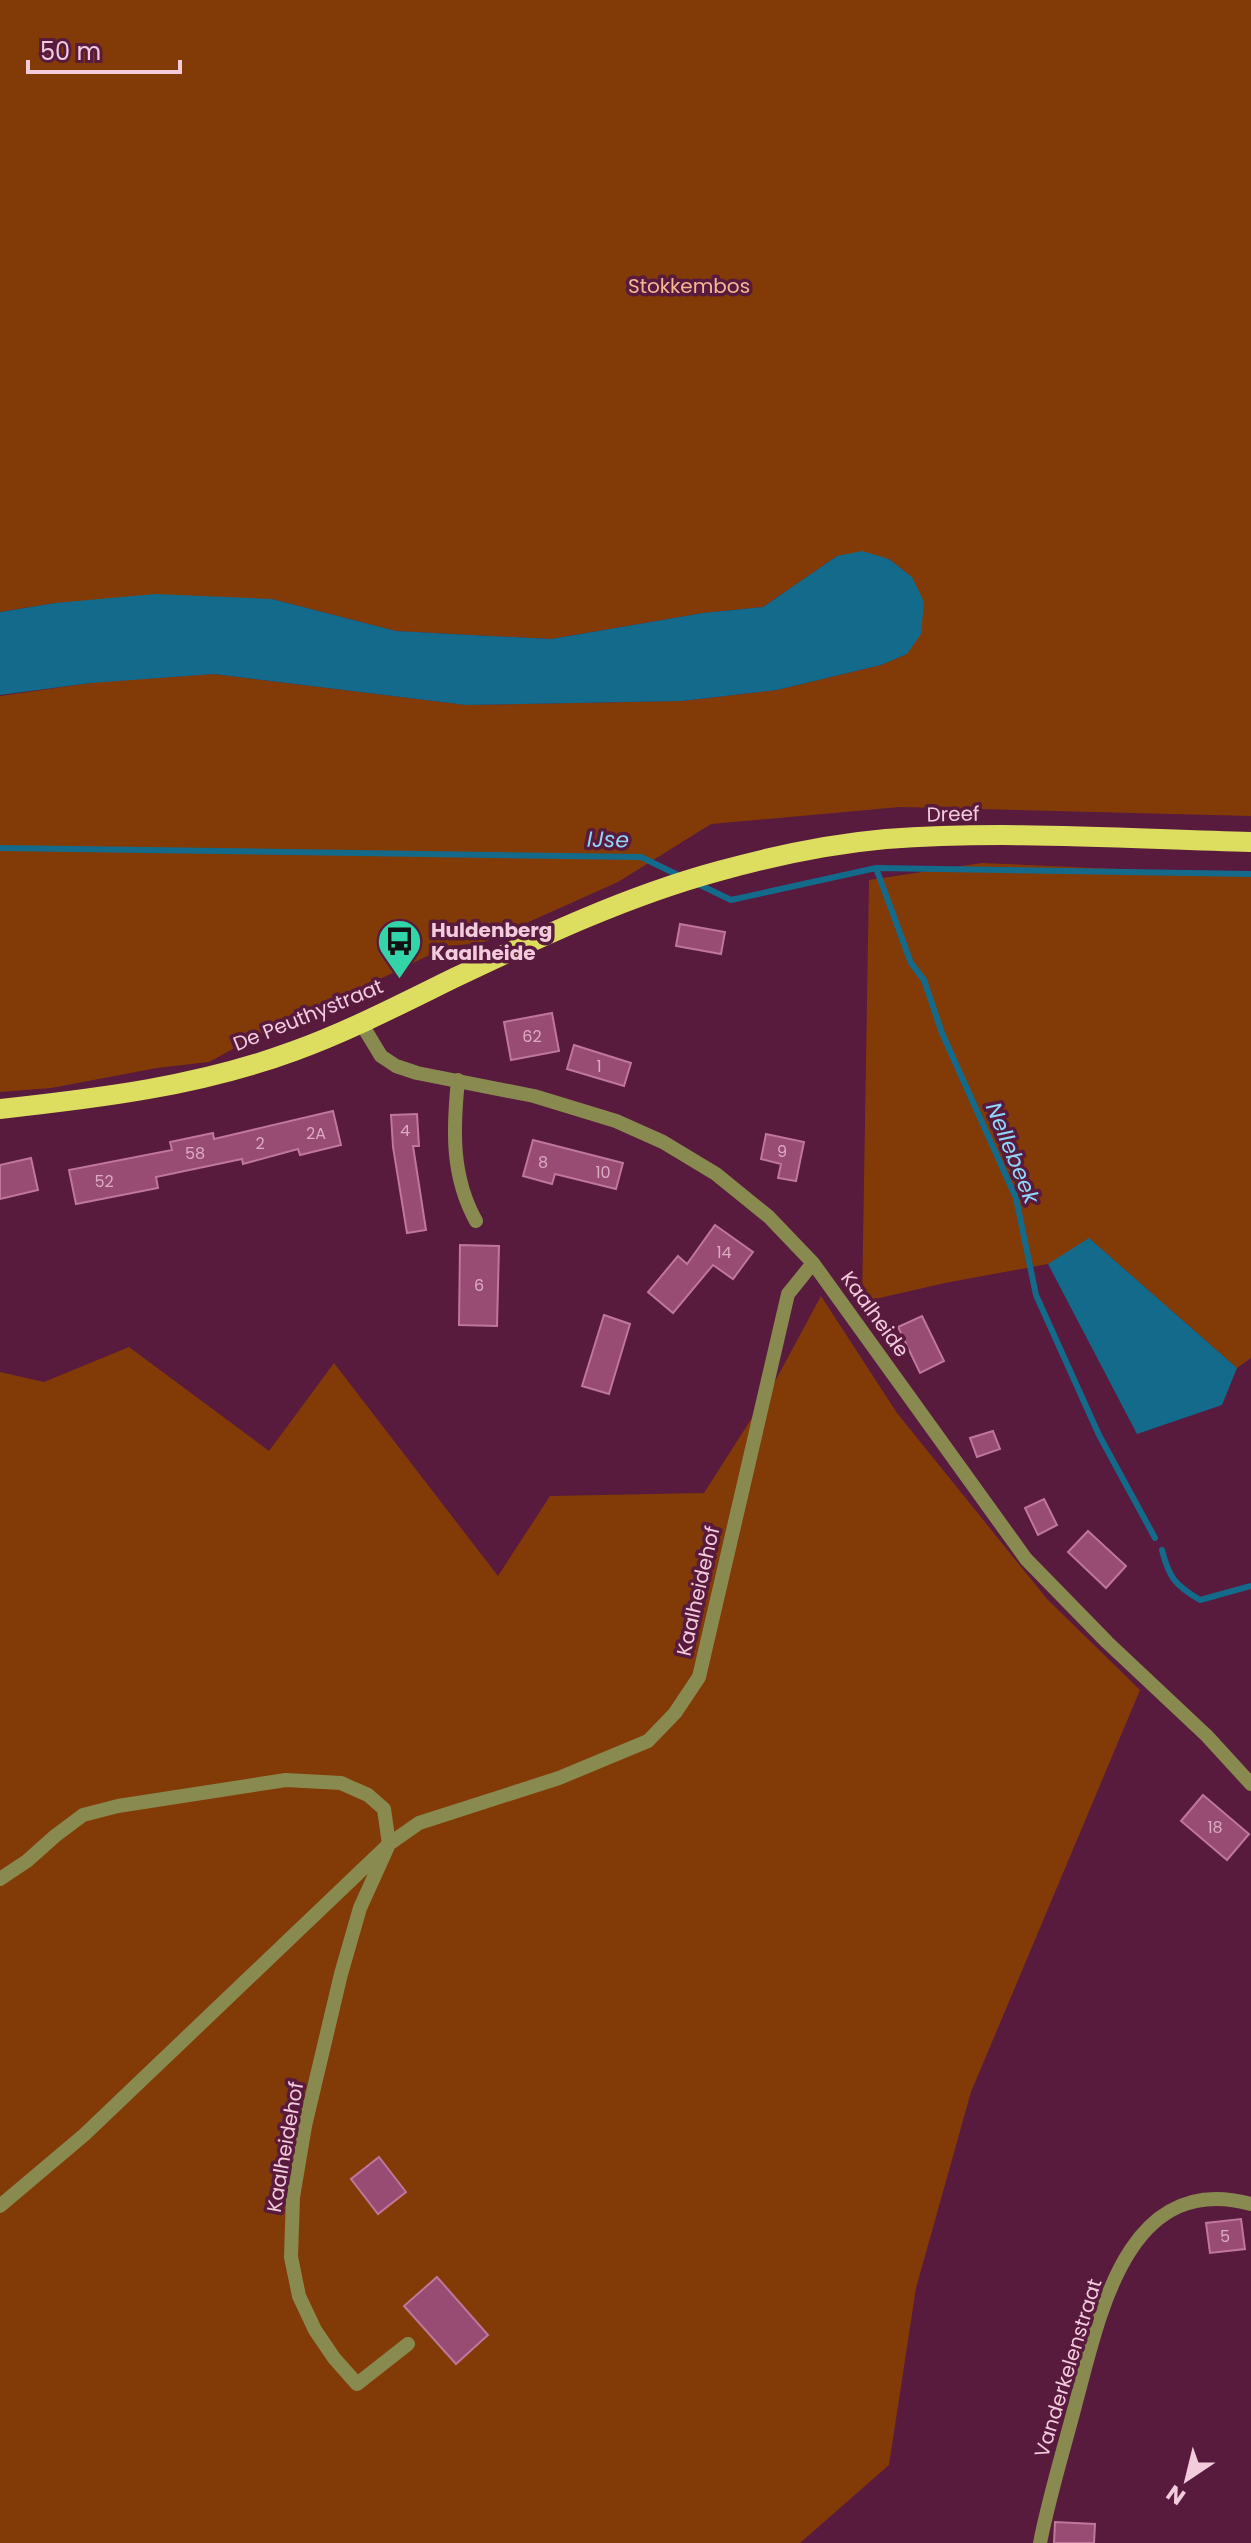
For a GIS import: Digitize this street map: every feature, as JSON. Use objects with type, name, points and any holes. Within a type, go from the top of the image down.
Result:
[{"type":"main road","name":"Dreef","points":[[662,889],[717,871],[829,846],[887,839],[994,837],[1251,842]]},
{"type":"main road","name":"De Peuthystraat","points":[[0,1109],[164,1087],[227,1073],[295,1051],[600,910],[662,889]]},
{"type":"street","name":"Kaalheide","points":[[361,1023],[381,1056],[396,1066],[534,1096],[616,1121],[663,1142],[716,1174],[769,1217],[813,1263],[1026,1559],[1107,1642],[1207,1736],[1251,1784]]},
{"type":"street","points":[[458,1080],[453,1122],[457,1171],[466,1202],[476,1221]]},
{"type":"street","name":"Kaalheidehof","points":[[0,2206],[84,2135],[389,1844],[419,1823],[559,1778],[618,1755],[648,1741],[675,1713],[699,1677],[788,1294],[813,1263]]},
{"type":"street","points":[[0,1879],[83,1815],[118,1806],[286,1780],[341,1783],[368,1795],[384,1809],[389,1844]]},
{"type":"street","name":"Kaalheidehof","points":[[389,1844],[360,1908],[305,2126],[293,2197],[291,2257],[299,2296],[315,2330],[357,2384],[408,2344]]},
{"type":"street","name":"Vanderkelenstraat","points":[[1040,2543],[1089,2355],[1107,2297],[1130,2249],[1145,2229],[1182,2204],[1231,2198],[1251,2204]]},
{"type":"green space","name":"Stokkembos","points":[[0,0],[1251,0],[1251,816],[900,807],[711,824],[618,882],[482,943],[448,946],[374,982],[355,1005],[262,1033],[209,1062],[157,1068],[51,1088],[0,1092],[0,696],[97,682],[214,674],[466,705],[682,701],[777,690],[881,665],[907,654],[922,598],[908,574],[889,559],[837,556],[763,607],[703,613],[551,639],[396,631],[272,599],[55,603],[0,612]]},
{"type":"green space","points":[[982,863],[1251,875],[1251,1358],[1237,1368],[1090,1239],[1048,1264],[862,1302],[869,880]]},
{"type":"green space","points":[[821,1296],[897,1413],[1047,1599],[1140,1690],[971,2092],[916,2288],[889,2465],[800,2543],[0,2543],[0,1372],[44,1382],[129,1347],[269,1451],[334,1363],[498,1576],[550,1496],[704,1493],[773,1385]]},
{"type":"water","points":[[862,551],[889,559],[912,577],[924,602],[921,634],[907,654],[881,665],[777,690],[682,701],[466,705],[214,674],[91,683],[0,695],[0,612],[55,603],[155,594],[272,599],[396,631],[551,639],[703,613],[763,607],[837,556]]},
{"type":"water","points":[[1089,1238],[1237,1368],[1222,1405],[1137,1434],[1048,1264]]},
{"type":"building","points":[[680,924],[725,932],[721,954],[676,946]]},
{"type":"building","points":[[552,1013],[559,1051],[511,1060],[504,1022]]},
{"type":"building","points":[[574,1045],[631,1063],[624,1086],[567,1069]]},
{"type":"building","points":[[333,1111],[341,1145],[300,1155],[298,1149],[243,1164],[242,1159],[156,1177],[158,1188],[76,1204],[69,1170],[172,1150],[170,1142],[213,1133],[214,1139]]},
{"type":"building","points":[[417,1114],[419,1146],[413,1146],[426,1230],[407,1233],[391,1115]]},
{"type":"building","points":[[766,1134],[804,1142],[796,1181],[778,1178],[781,1164],[761,1159]]},
{"type":"building","points":[[533,1140],[623,1163],[616,1189],[555,1174],[552,1184],[523,1176]]},
{"type":"building","points":[[31,1158],[38,1190],[0,1199],[0,1165]]},
{"type":"building","points":[[715,1225],[753,1252],[733,1279],[713,1265],[673,1313],[648,1292],[678,1256],[687,1264]]},
{"type":"building","points":[[460,1245],[499,1246],[497,1326],[459,1325]]},
{"type":"building","points":[[604,1315],[630,1324],[609,1394],[582,1386]]},
{"type":"building","points":[[922,1316],[944,1361],[920,1373],[898,1327]]},
{"type":"building","points":[[993,1431],[1000,1449],[977,1457],[970,1438]]},
{"type":"building","points":[[1044,1499],[1057,1525],[1038,1535],[1025,1508]]},
{"type":"building","points":[[1088,1531],[1126,1566],[1106,1588],[1068,1552]]},
{"type":"building","points":[[1203,1795],[1249,1834],[1227,1860],[1181,1821]]},
{"type":"building","points":[[379,2157],[406,2192],[378,2214],[351,2179]]},
{"type":"building","points":[[1241,2219],[1245,2249],[1210,2253],[1206,2223]]},
{"type":"building","points":[[437,2277],[488,2335],[456,2364],[404,2306]]},
{"type":"building","points":[[1055,2522],[1095,2524],[1094,2543],[1054,2543]]},
{"type":"waterway","name":"IJse","points":[[0,848],[641,857],[680,876]]},
{"type":"waterway","name":"Nellebeek","points":[[876,868],[911,963],[924,980],[942,1033],[1016,1198],[1036,1295],[1099,1435],[1155,1538]]},
{"type":"waterway","name":"IJse","points":[[698,884],[731,900],[876,868],[1251,874]]},
{"type":"waterway","name":"Nellebeek","points":[[1162,1550],[1174,1580],[1200,1600],[1251,1586]]},
{"type":"place","name":"Huldenberg Kaalheide","points":[[400,980]]}]
